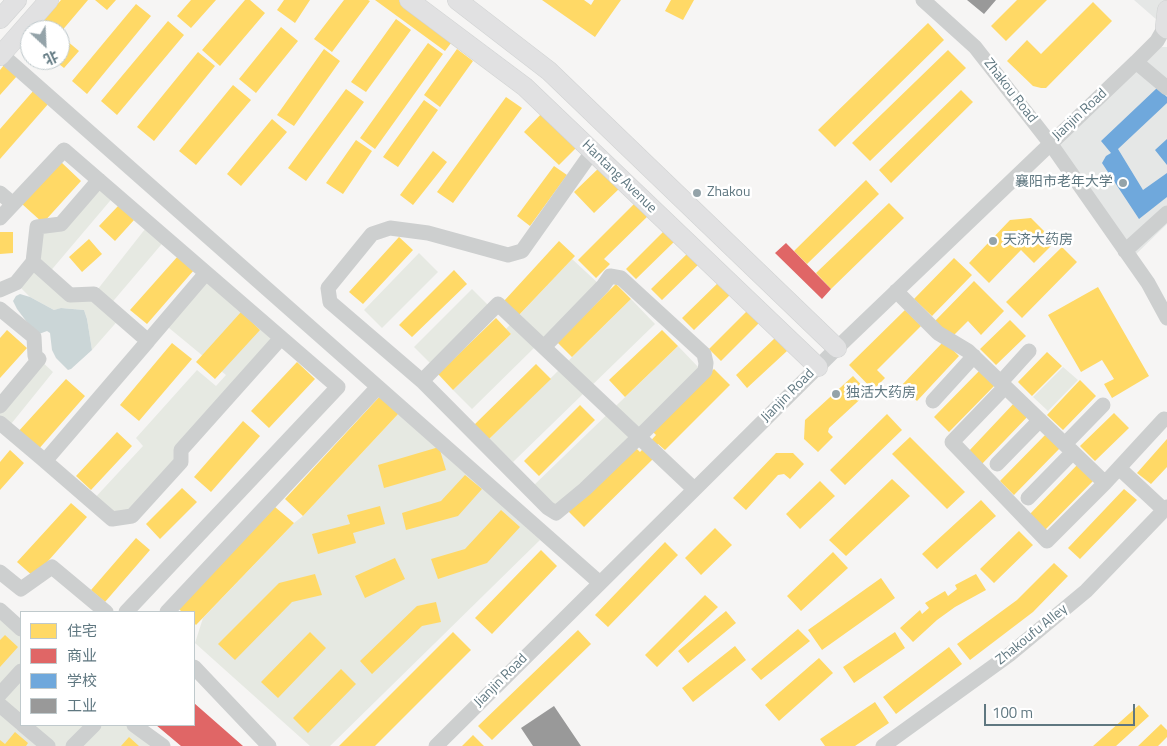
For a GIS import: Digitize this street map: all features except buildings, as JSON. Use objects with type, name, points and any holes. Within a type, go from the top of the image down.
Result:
[{"type":"main road","points":[[0,19],[17,0]]},
{"type":"main road","points":[[0,55],[48,0]]},
{"type":"main road","name":"Hantang Avenue","points":[[409,0],[525,87],[818,366]]},
{"type":"main road","name":"Hantang Avenue","points":[[457,0],[549,71],[837,348]]},
{"type":"street","name":"Zhakou Road","points":[[923,0],[975,46],[1050,143],[1148,283],[1167,318]]},
{"type":"street","name":"Jianjin Road","points":[[436,746],[818,366],[1141,56],[1156,41],[1166,22]]},
{"type":"street","points":[[1167,47],[1141,56],[1167,88]]},
{"type":"street","points":[[0,55],[600,583]]},
{"type":"street","points":[[0,218],[64,150],[338,388],[127,611]]},
{"type":"street","points":[[544,347],[603,286],[610,276],[621,278],[704,354],[706,363],[705,371],[639,437],[585,489],[556,513],[548,508],[422,381],[330,302],[328,288],[372,234],[390,228],[428,233],[508,255],[522,251],[592,152]]},
{"type":"street","points":[[0,290],[16,283],[33,262],[37,227],[61,224],[99,180]]},
{"type":"street","points":[[0,193],[13,204]]},
{"type":"street","points":[[1126,251],[1167,213]]},
{"type":"street","points":[[33,262],[70,295],[94,294],[148,341]]},
{"type":"street","points":[[46,461],[206,273]]},
{"type":"street","points":[[896,291],[938,334],[974,356],[1105,483]]},
{"type":"street","points":[[422,381],[498,304],[694,489]]},
{"type":"street","points":[[0,309],[34,337],[36,356],[39,359],[0,406]]},
{"type":"street","points":[[0,423],[112,519],[132,516],[182,462],[182,450],[281,338]]},
{"type":"street","points":[[1029,351],[952,442],[1047,541],[1105,483],[1164,419]]},
{"type":"street","points":[[932,401],[974,356]]},
{"type":"street","points":[[167,611],[378,387]]},
{"type":"street","points":[[1028,498],[1102,406]]},
{"type":"street","points":[[997,464],[1040,420]]},
{"type":"street","points":[[1119,468],[1165,508]]},
{"type":"street","name":"Zhakoufu Alley","points":[[883,746],[1009,655],[1086,591],[1165,508]]},
{"type":"street","points":[[0,572],[21,589],[52,567],[105,611]]},
{"type":"street","points":[[0,610],[20,628]]},
{"type":"street","points":[[195,668],[269,746]]},
{"type":"street","points":[[0,694],[20,672]]},
{"type":"street","points":[[0,705],[20,722]]},
{"type":"street","points":[[24,726],[48,746]]},
{"type":"street","points":[[73,746],[93,726]]},
{"type":"street","points":[[135,726],[163,746]]},
{"type":"shaded area","points":[[1134,0],[1167,0],[1165,27]]},
{"type":"shaded area","name":"襄阳市老年大学","points":[[1161,47],[1167,47],[1167,224],[1131,259],[1050,143]]},
{"type":"shaded area","points":[[99,180],[115,195],[48,274],[70,295],[94,294],[149,224],[166,239],[109,306],[121,317],[92,350],[84,310],[62,308],[54,310],[30,297],[16,283],[33,262],[37,227],[61,224]]},
{"type":"shaded area","points":[[419,253],[438,272],[382,328],[364,310]]},
{"type":"shaded area","points":[[572,259],[599,284],[472,409],[453,390],[511,334],[506,329]]},
{"type":"shaded area","points":[[206,273],[281,338],[132,516],[112,519],[92,501],[143,446],[136,438],[197,370],[216,386],[226,375],[163,323]]},
{"type":"shaded area","points":[[472,289],[489,306],[431,364],[414,347]]},
{"type":"shaded area","points":[[20,294],[30,297],[54,310],[61,308],[84,310],[92,350],[68,370],[56,358],[52,350],[50,333],[47,331],[36,334],[17,309],[13,301]]},
{"type":"shaded area","points":[[631,299],[655,324],[513,462],[489,439]]},
{"type":"shaded area","points":[[678,346],[701,370],[556,509],[533,486]]},
{"type":"shaded area","points":[[39,359],[53,372],[7,429],[0,423],[0,406]]},
{"type":"shaded area","points":[[1063,367],[1078,380],[1048,411],[1033,397]]},
{"type":"shaded area","points":[[400,412],[540,540],[330,746],[310,746],[195,643],[203,618],[294,523],[303,516]]},
{"type":"shaded area","points":[[0,610],[20,628],[20,726],[135,726],[163,746],[0,746]]},
{"type":"place","name":"襄阳市老年大学","points":[[1123,183]]},
{"type":"place","name":"Zhakou","points":[[697,193]]},
{"type":"place","name":"天济大药房","points":[[993,241]]},
{"type":"place","name":"独活大药房","points":[[836,394]]}]
